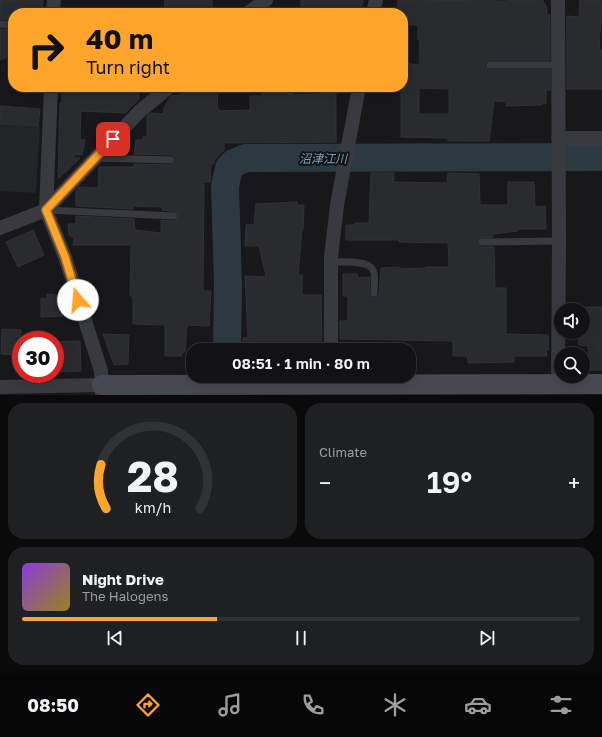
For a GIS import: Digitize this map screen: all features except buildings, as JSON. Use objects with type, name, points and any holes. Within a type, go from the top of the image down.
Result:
[{"type":"street","points":[[254,8],[266,0]]},
{"type":"street","points":[[558,0],[558,389]]},
{"type":"street","points":[[51,92],[46,210],[65,257],[101,371],[102,390]]},
{"type":"street","points":[[0,228],[46,210],[139,112],[163,92]]},
{"type":"street","points":[[331,343],[331,262],[337,205],[358,92]]},
{"type":"street","points":[[558,138],[602,138]]},
{"type":"street","points":[[0,387],[102,390],[212,385],[331,385],[558,389],[602,384]]},
{"type":"lane","points":[[490,65],[558,65]]},
{"type":"lane","points":[[96,158],[171,160]]},
{"type":"lane","points":[[46,210],[174,216]]},
{"type":"lane","points":[[482,242],[559,241]]},
{"type":"lane","points":[[331,262],[366,264],[372,267],[374,272],[374,293]]},
{"type":"shaded area","points":[[0,125],[40,126],[36,193],[0,191]]},
{"type":"waterway","name":"沼津江川","points":[[227,343],[228,285],[225,186],[229,168],[234,163],[246,158],[602,157]]},
{"type":"route","points":[[78,300],[65,257],[46,210],[113,139]]}]
